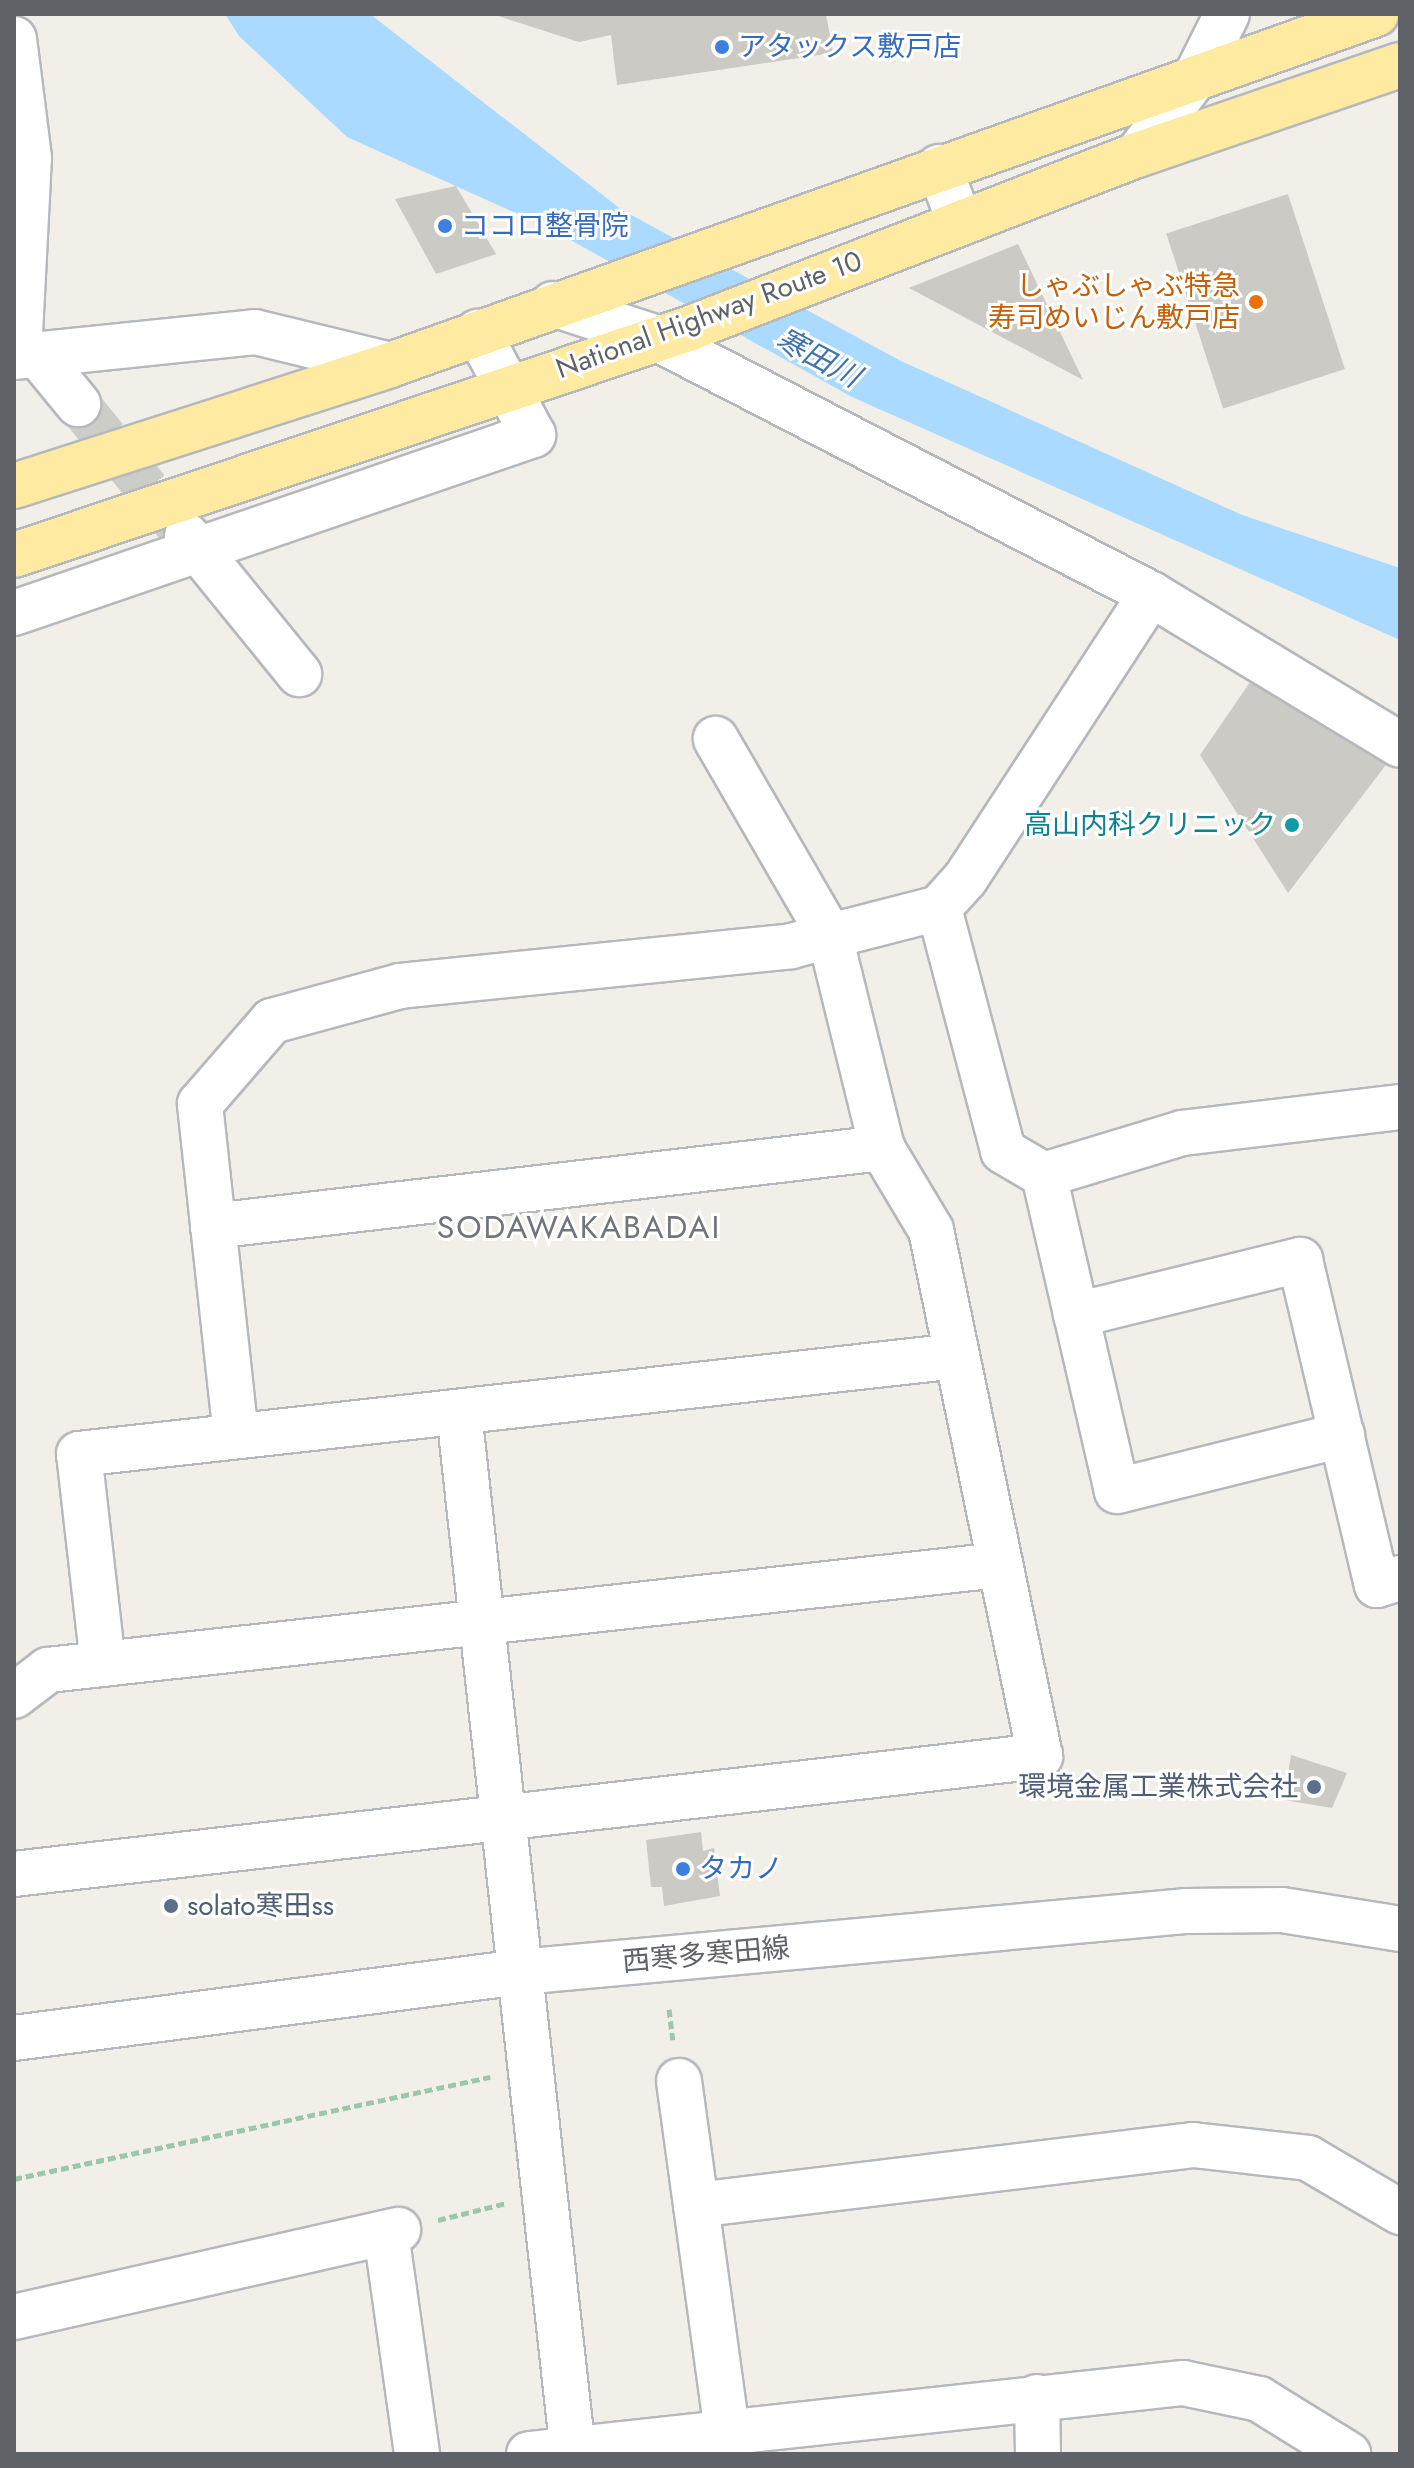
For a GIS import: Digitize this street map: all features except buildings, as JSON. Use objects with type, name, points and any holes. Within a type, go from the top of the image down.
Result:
[{"type":"highway","points":[[14,486],[390,365],[553,304],[1376,14]]},
{"type":"highway","name":"National Highway Route 10","points":[[14,555],[671,333],[1137,155],[1400,65]]},
{"type":"street","points":[[1137,155],[1196,76],[1227,14]]},
{"type":"street","points":[[14,39],[29,157],[24,356],[78,404]]},
{"type":"street","points":[[939,167],[960,223]]},
{"type":"street","points":[[553,304],[671,333],[1151,594],[1400,745]]},
{"type":"street","points":[[24,356],[255,332],[390,365]]},
{"type":"street","points":[[14,613],[192,544],[533,435],[478,332]]},
{"type":"street","points":[[192,544],[299,674]]},
{"type":"street","points":[[236,1436],[200,1104],[272,1021],[400,986],[830,936],[939,908],[965,879],[1151,594]]},
{"type":"street","points":[[14,1874],[1040,1756],[931,1230],[882,1148],[830,936],[716,739]]},
{"type":"street","points":[[939,908],[1003,1151],[1044,1175],[1117,1491],[1342,1435]]},
{"type":"street","points":[[1044,1175],[1182,1133],[1400,1107]]},
{"type":"street","points":[[213,1226],[882,1148]]},
{"type":"street","points":[[1076,1315],[1300,1260],[1377,1585],[1400,1578]]},
{"type":"street","points":[[103,1664],[79,1454],[957,1356]]},
{"type":"street","points":[[459,1412],[573,2452]]},
{"type":"street","points":[[14,1696],[48,1670],[999,1565]]},
{"type":"street","name":"西寒多寒田線","points":[[14,2038],[520,1972],[1187,1911],[1282,1910],[1400,1929]]},
{"type":"street","points":[[679,2081],[728,2443]]},
{"type":"street","points":[[696,2205],[1193,2145],[1308,2158],[1400,2212]]},
{"type":"street","points":[[14,2317],[392,2231],[417,2454]]},
{"type":"street","points":[[529,2454],[728,2443],[1037,2397],[1219,2386],[1259,2399],[1348,2454]]},
{"type":"street","points":[[1037,2397],[1038,2454]]},
{"type":"path","points":[[14,2179],[495,2076]]},
{"type":"path","points":[[392,2231],[509,2203]]},
{"type":"water","name":"寒田川","points":[[225,14],[370,14],[622,210],[901,361],[1242,515],[1400,568],[1400,640],[852,397],[549,228],[347,137],[239,36]]},
{"type":"tunnel","points":[[78,404],[185,535]]},
{"type":"place","name":"アタックス敷戸店","points":[[722,47]]},
{"type":"place","name":"ココロ整骨院","points":[[445,226]]},
{"type":"place","name":"しゃぶしゃぶ特急 寿司めいじん敷戸店","points":[[1256,302]]},
{"type":"place","name":"高山内科クリニック","points":[[1292,825]]},
{"type":"place","name":"環境金属工業株式会社","points":[[1314,1787]]},
{"type":"place","name":"タカノ","points":[[683,1869]]},
{"type":"place","name":"solato寒田ss","points":[[171,1906]]},
{"type":"district","name":"SODAWAKABADAI","points":[[579,1227]]}]
